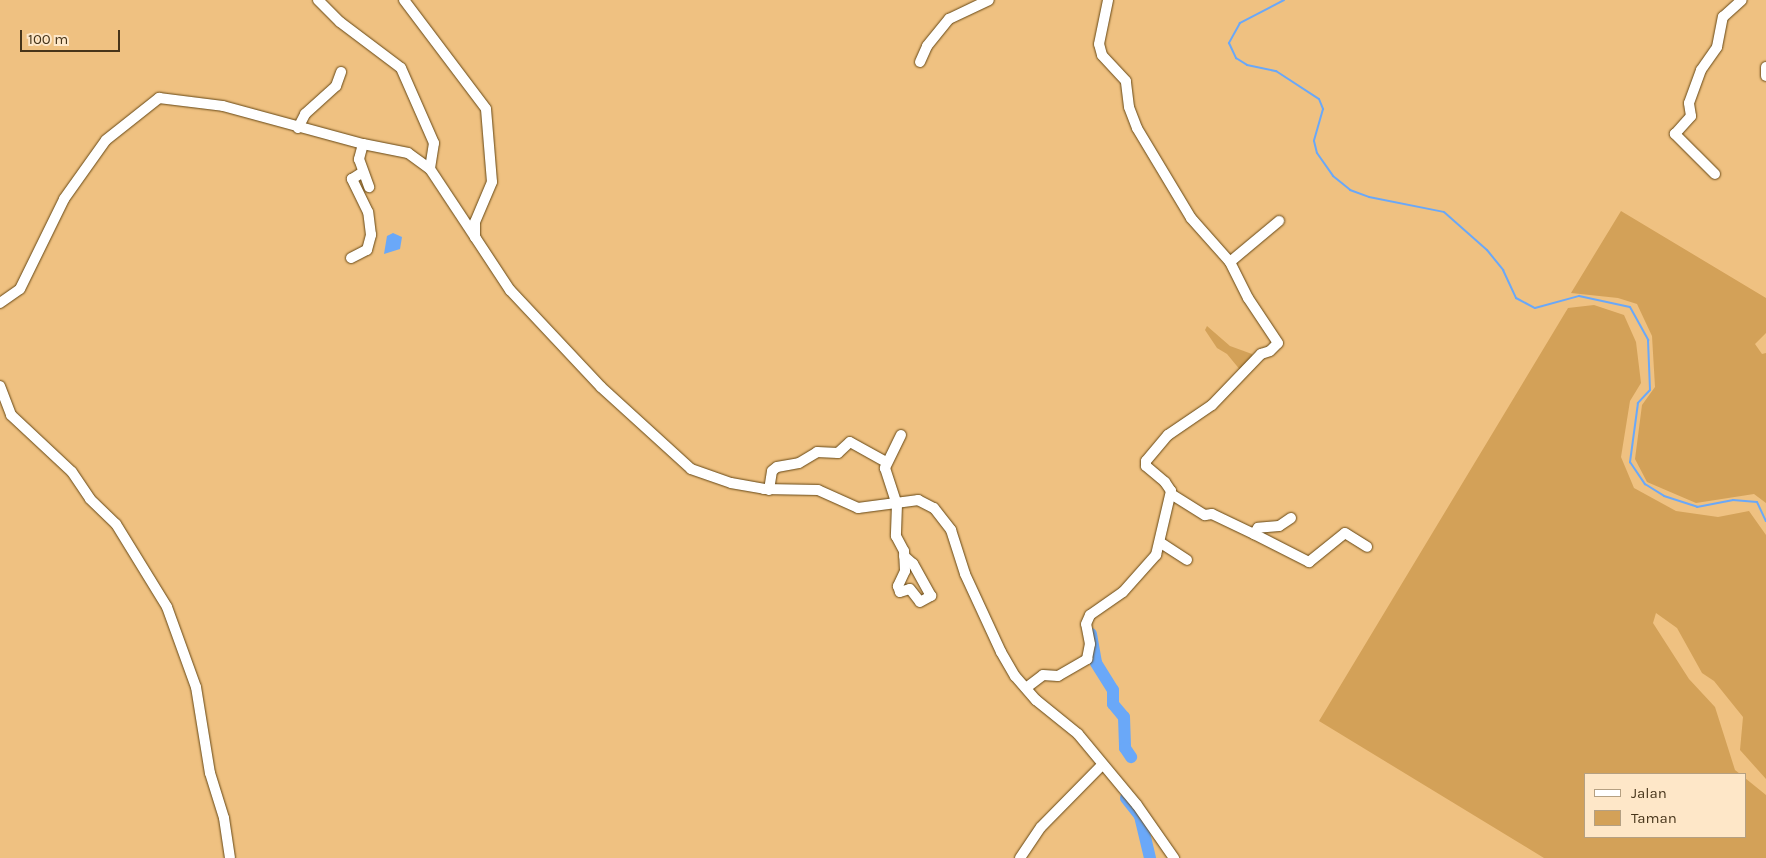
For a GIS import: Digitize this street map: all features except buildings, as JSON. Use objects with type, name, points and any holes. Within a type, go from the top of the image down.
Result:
[{"type":"street","points":[[318,0],[340,22],[401,68],[434,143],[430,170]]},
{"type":"street","points":[[404,0],[486,109],[492,182],[476,218],[475,237]]},
{"type":"street","points":[[920,62],[927,46],[949,19],[989,0]]},
{"type":"street","points":[[1026,688],[1043,676],[1058,676],[1086,660],[1090,644],[1086,624],[1090,615],[1114,600],[1140,575],[1156,555],[1161,543],[1171,494],[1169,487],[1146,466],[1146,461],[1168,436],[1212,405],[1261,354],[1277,344],[1248,298],[1230,262],[1191,218],[1159,167],[1133,119],[1126,81],[1102,55],[1099,40],[1108,0]]},
{"type":"street","points":[[1715,174],[1676,134],[1691,116],[1690,103],[1701,70],[1717,47],[1723,17],[1742,0]]},
{"type":"street","points":[[1766,67],[1766,76]]},
{"type":"street","points":[[298,128],[305,114],[336,86],[341,72]]},
{"type":"street","points":[[0,303],[20,289],[64,199],[106,140],[157,99],[223,106],[298,128],[408,153],[430,170],[510,290],[601,387],[672,455],[702,474],[769,490],[818,490],[858,508],[922,501],[942,517],[951,530],[965,574],[1001,652],[1026,688],[1070,726],[1101,766],[1137,805],[1174,858]]},
{"type":"street","points":[[363,144],[359,159],[369,186]]},
{"type":"street","points":[[351,258],[367,250],[371,235],[368,212],[352,179],[363,172]]},
{"type":"street","points":[[1230,262],[1279,221]]},
{"type":"street","points":[[0,386],[11,415],[72,472],[90,499],[116,524],[167,607],[196,687],[210,773],[224,818],[230,858]]},
{"type":"street","points":[[901,435],[886,462],[897,504],[896,536],[904,556],[913,564],[931,596],[920,602],[910,589],[900,592],[904,556]]},
{"type":"street","points":[[769,490],[772,471],[777,468],[799,463],[817,452],[838,453],[850,442],[886,462]]},
{"type":"street","points":[[1171,494],[1205,515],[1212,514],[1309,562],[1345,533],[1367,547]]},
{"type":"street","points":[[1254,534],[1258,528],[1279,526],[1291,518]]},
{"type":"street","points":[[1161,543],[1187,560]]},
{"type":"street","points":[[1020,858],[1041,827],[1101,766]]},
{"type":"green space","points":[[1621,211],[1766,298],[1766,333],[1755,344],[1762,354],[1766,353],[1766,503],[1754,494],[1696,503],[1647,482],[1635,459],[1642,405],[1655,387],[1652,336],[1637,304],[1618,298],[1571,293]]},
{"type":"green space","points":[[1594,305],[1624,315],[1636,342],[1641,383],[1630,401],[1621,457],[1634,488],[1676,511],[1718,517],[1749,511],[1766,535],[1766,779],[1740,750],[1743,717],[1714,681],[1702,673],[1677,628],[1656,613],[1653,623],[1689,679],[1715,707],[1735,770],[1739,773],[1584,773],[1584,838],[1746,838],[1746,779],[1766,795],[1766,858],[1544,858],[1319,721],[1568,308]]},
{"type":"green space","points":[[1207,326],[1230,346],[1252,354],[1254,360],[1241,371],[1227,354],[1217,348],[1205,330]]},
{"type":"water","points":[[393,233],[402,237],[400,249],[384,254],[387,236]]},
{"type":"waterway","points":[[1284,0],[1240,23],[1229,43],[1236,58],[1247,65],[1276,71],[1319,99],[1323,109],[1314,141],[1317,153],[1333,176],[1350,190],[1369,197],[1444,212],[1487,250],[1503,270],[1516,298],[1535,308],[1579,296],[1630,307],[1648,340],[1650,390],[1638,403],[1630,462],[1645,484],[1664,496],[1697,507],[1733,500],[1757,502],[1766,521]]},
{"type":"waterway","points":[[1091,634],[1096,663],[1113,690],[1113,704],[1124,717],[1125,748],[1131,757]]},
{"type":"waterway","points":[[1126,798],[1140,816],[1150,858]]}]
